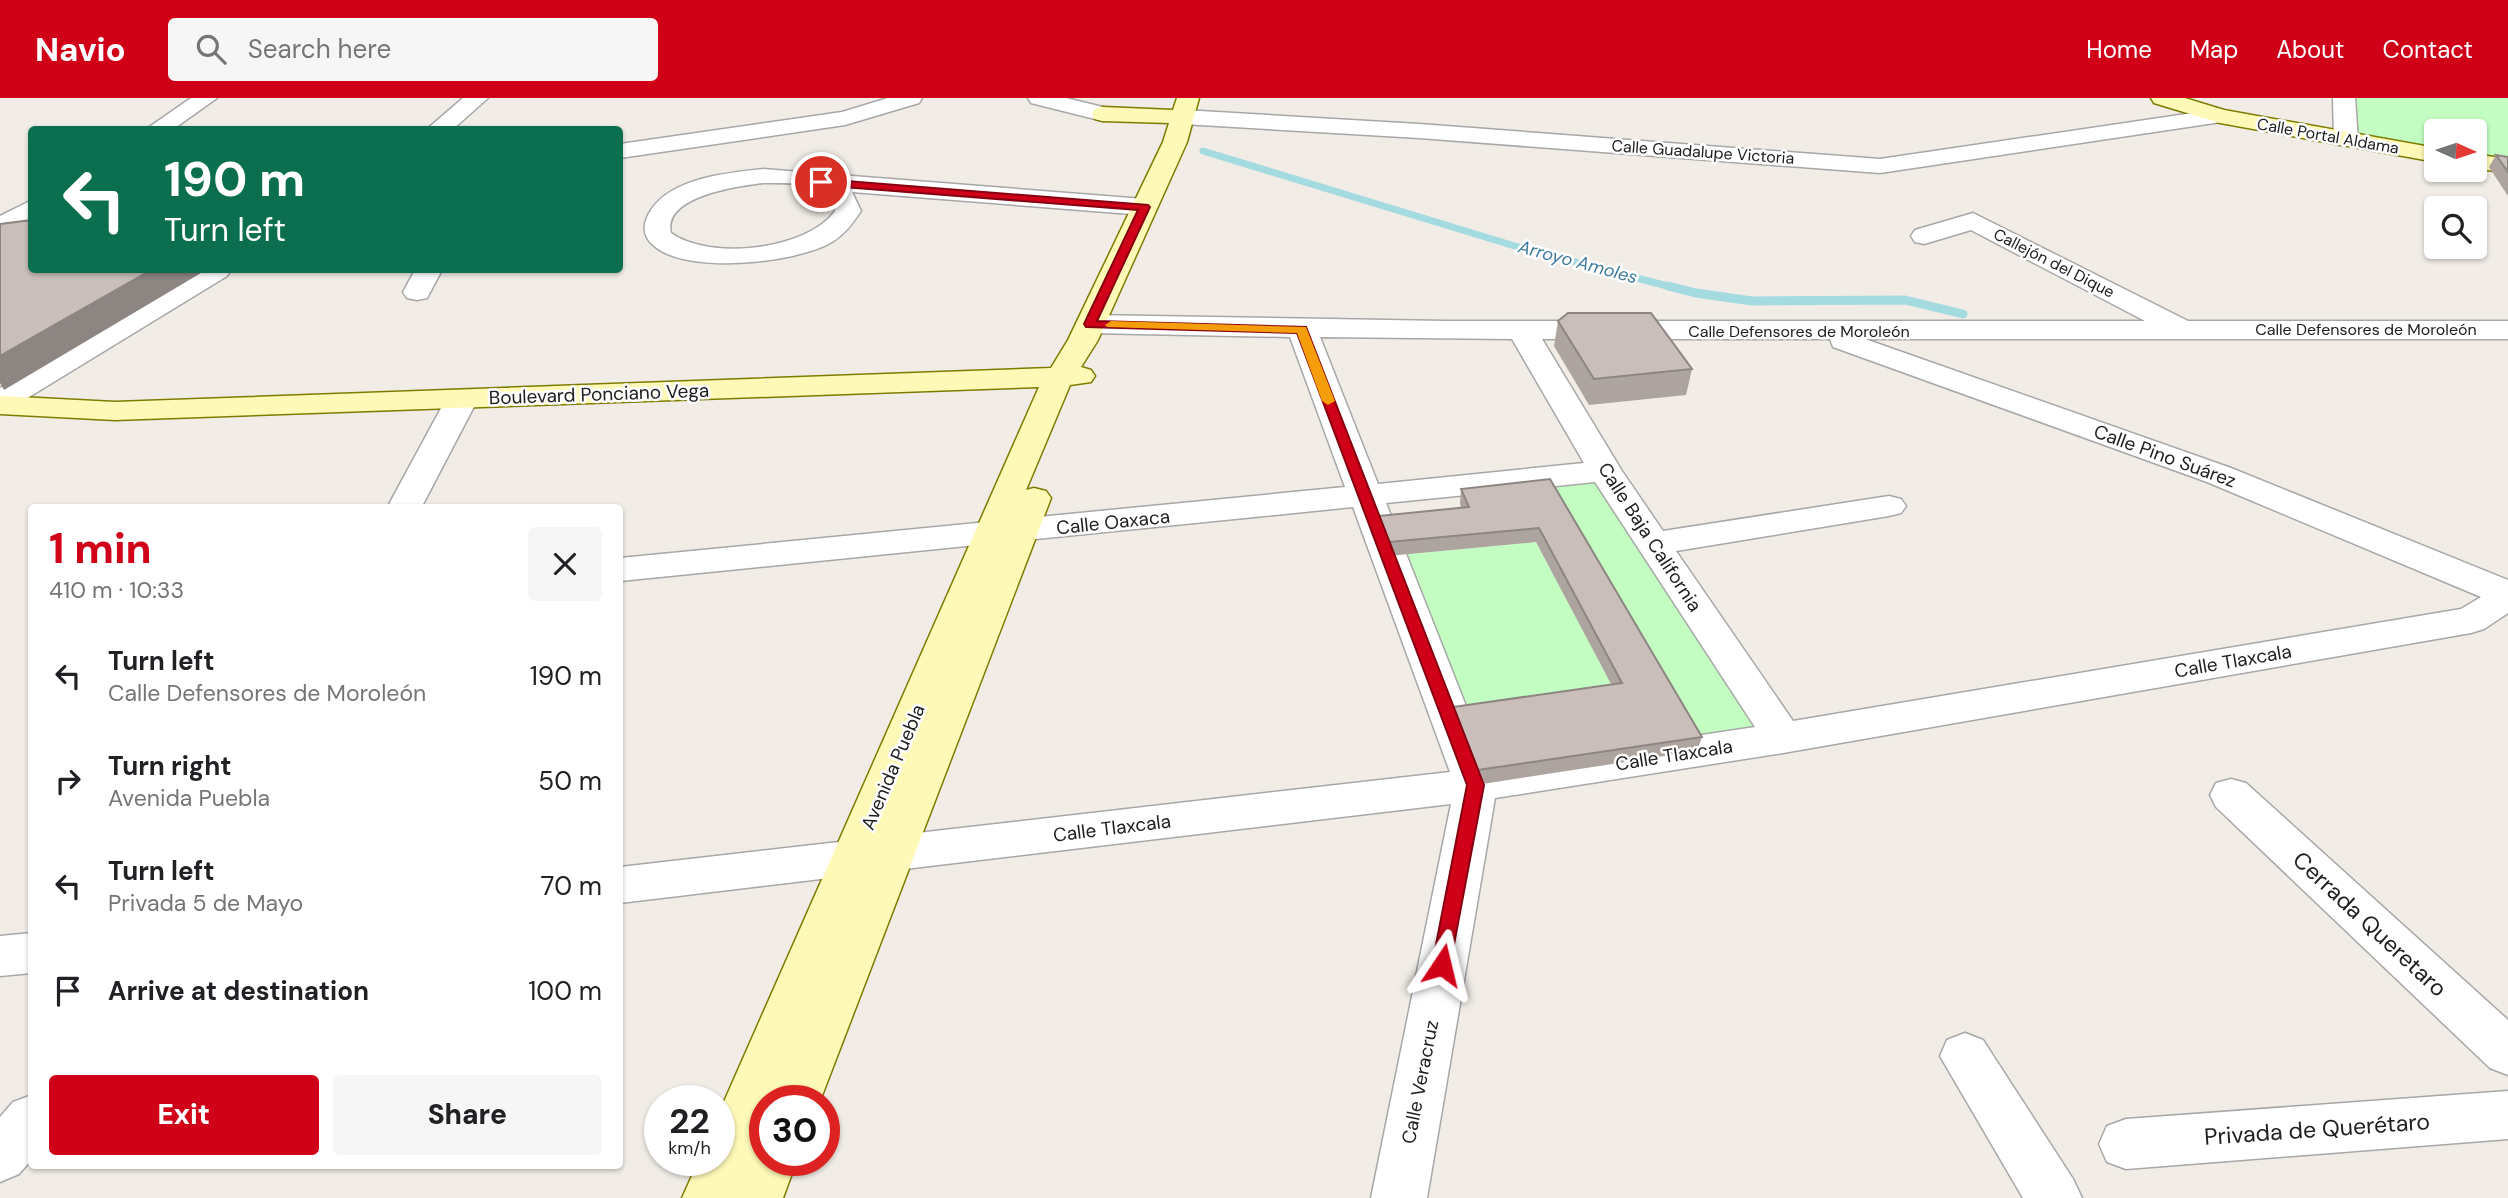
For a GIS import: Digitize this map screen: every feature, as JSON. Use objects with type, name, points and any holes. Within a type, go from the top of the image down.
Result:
[{"type":"street","points":[[162,126],[206,98]]},
{"type":"street","points":[[442,126],[477,98]]},
{"type":"street","points":[[623,150],[845,118],[911,98]]},
{"type":"street","points":[[1040,98],[1103,114],[1182,119]]},
{"type":"street","name":"Calle Portal Aldama","points":[[2162,98],[2220,116],[2424,153]]},
{"type":"street","points":[[2344,98],[2346,140]]},
{"type":"street","name":"Calle Guadalupe Victoria","points":[[1182,119],[1432,132],[1880,166],[2220,116]]},
{"type":"street","name":"Avenida Puebla","points":[[710,1198],[873,856],[1079,354],[1182,119]]},
{"type":"street","points":[[760,130],[763,176]]},
{"type":"street","points":[[2487,163],[2508,166]]},
{"type":"street","points":[[821,182],[839,191],[847,200],[848,211],[835,228],[799,245],[768,253],[709,255],[682,250],[660,236],[656,229],[660,214],[675,201],[695,191],[733,179],[763,176],[1144,207]]},
{"type":"street","points":[[0,226],[28,209]]},
{"type":"street","name":"Callejón del Dique","points":[[1924,236],[1973,221],[2181,328]]},
{"type":"street","points":[[0,239],[28,236]]},
{"type":"street","points":[[0,403],[213,273]]},
{"type":"street","name":"Calle Defensores de Moroleón","points":[[1079,354],[1302,329],[1523,332],[2181,328],[2508,330]]},
{"type":"street","points":[[1302,329],[1363,495],[1476,785]]},
{"type":"street","name":"Calle Baja California","points":[[1523,332],[1605,471],[1783,738]]},
{"type":"street","name":"Calle Pino Suárez","points":[[1818,332],[2219,475],[2508,595]]},
{"type":"street","name":"Boulevard Ponciano Vega","points":[[0,424],[115,411],[462,399],[1079,354]]},
{"type":"street","points":[[406,504],[462,399]]},
{"type":"street","name":"Boulevard Ponciano Vega","points":[[0,403],[115,411]]},
{"type":"street","name":"Calle Oaxaca","points":[[623,570],[1605,471]]},
{"type":"street","points":[[1654,542],[1889,506]]},
{"type":"street","name":"Calle Tlaxcala","points":[[623,885],[1476,785],[1783,738],[2470,620],[2508,595]]},
{"type":"street","name":"Calle Veracruz","points":[[1399,1198],[1476,785]]},
{"type":"street","name":"Cerrada Queretaro","points":[[2231,796],[2508,1052]]},
{"type":"street","name":"Avenida Puebla","points":[[799,1085],[873,856]]},
{"type":"street","points":[[0,957],[28,954]]},
{"type":"street","points":[[1965,1056],[2054,1198]]},
{"type":"street","name":"Privada de Querétaro","points":[[2126,1144],[2508,1115]]},
{"type":"street","points":[[0,1156],[28,1124]]},
{"type":"street","points":[[755,1198],[764,1176]]},
{"type":"green space","points":[[2350,98],[2508,98],[2508,159],[2487,156],[2487,119],[2424,119],[2424,148],[2360,135],[2353,130]]},
{"type":"green space","points":[[1605,471],[1783,738],[1697,751],[1540,477]]},
{"type":"green space","points":[[1536,542],[1618,697],[1451,722],[1388,556]]},
{"type":"building","points":[[2496,155],[2508,157],[2508,172]]},
{"type":"building","points":[[28,220],[28,273],[146,273],[0,356],[0,224]]},
{"type":"building","points":[[1568,313],[1651,313],[1692,369],[1594,379],[1558,321]]},
{"type":"building","points":[[1550,479],[1702,737],[1478,770],[1453,707],[1622,683],[1539,528],[1389,542],[1378,516],[1469,507],[1461,489]]},
{"type":"waterway","name":"Arroyo Amoles","points":[[1203,151],[1518,247],[1675,288]]},
{"type":"waterway","name":"Arroyo Amoles","points":[[1668,286],[1752,301],[1905,300],[1963,314]]},
{"type":"slow traffic","points":[[1111,325],[1302,329],[1328,401]]},
{"type":"route","points":[[821,182],[1144,207],[1090,324],[1302,329],[1363,495],[1476,785],[1442,965]]}]
